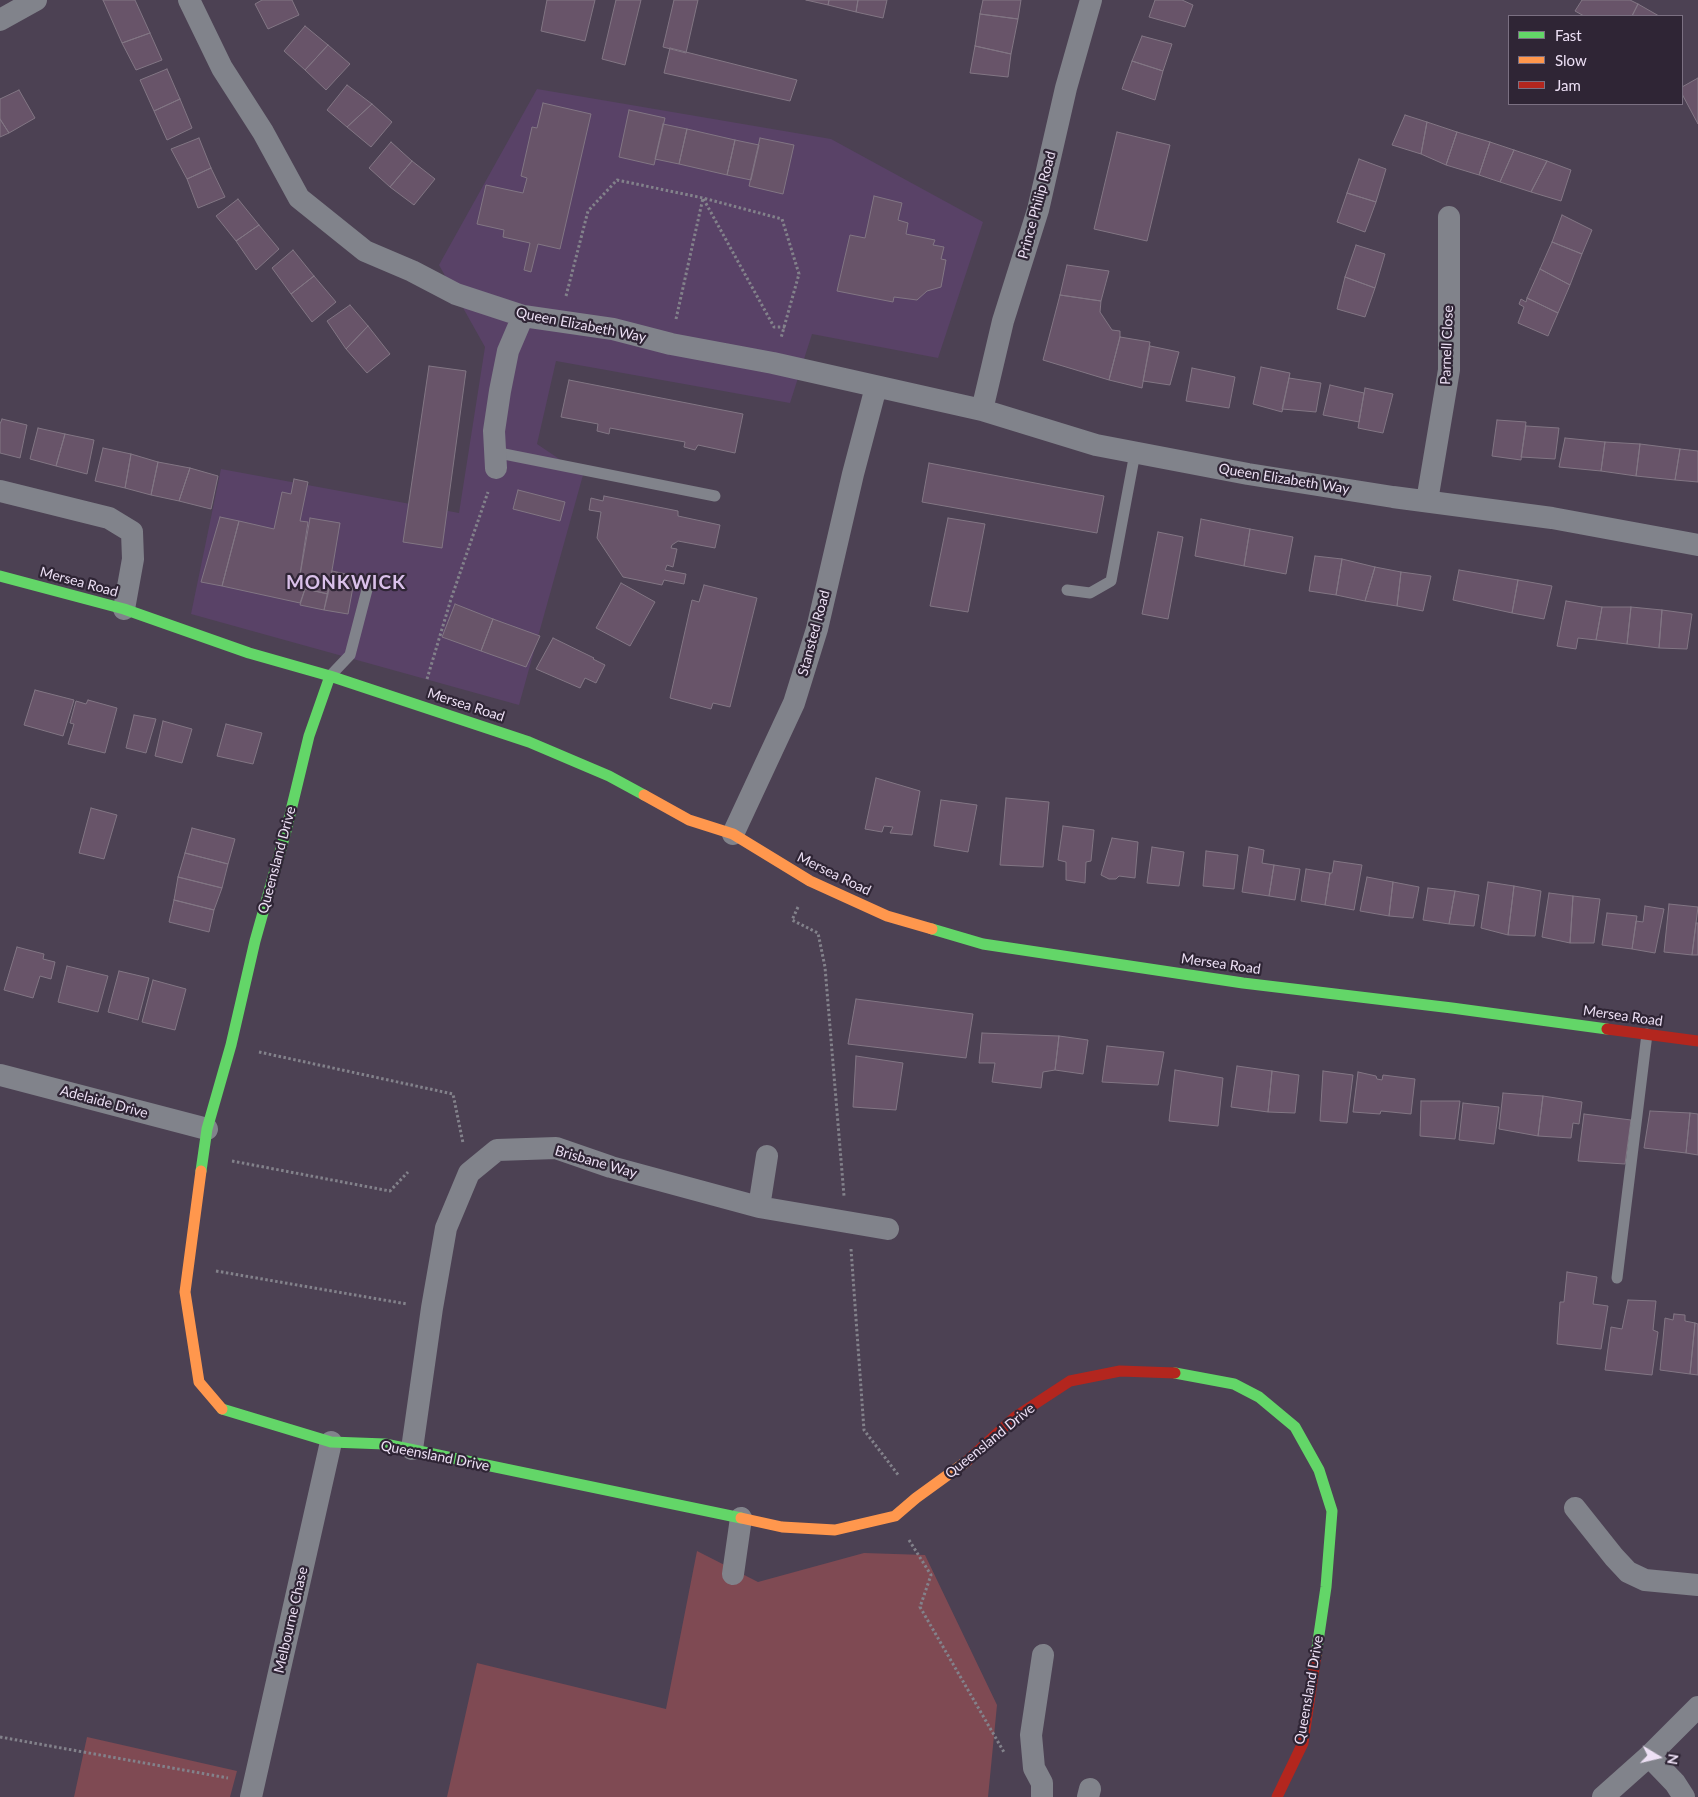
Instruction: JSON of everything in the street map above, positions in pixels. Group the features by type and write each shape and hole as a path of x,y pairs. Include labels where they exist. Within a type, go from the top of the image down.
{"street":[{"path":"0,20 36,0"},
{"name":"Queen Elizabeth Way","path":"189,0 222,68 263,132 299,198 365,251 412,271 456,294 524,316 613,329 671,344 773,364 982,410 1096,446 1248,474 1552,518 1698,545"},
{"name":"Prince Philip Road","path":"982,410 1003,321 1038,210 1066,88 1091,0"},
{"name":"Parnell Close","path":"1427,501 1449,370 1449,216"},
{"path":"495,460 494,431 508,351 524,316"},
{"name":"Stansted Road","path":"733,834 794,704 817,629 876,387"},
{"path":"0,492 109,518 132,532 133,559 124,610"},
{"name":"Mersea Road","path":"0,576 124,610 249,653 330,676 529,742 609,776 689,820 733,834 810,881 887,916 983,944 1243,983 1452,1008 1698,1041"},
{"name":"Queensland Drive","path":"330,676 309,736 286,831 255,941 231,1045 207,1129 185,1292 199,1382 223,1410 330,1442 385,1444 782,1527 835,1530 895,1516 968,1460 1015,1417 1070,1381 1120,1371 1181,1372 1234,1384 1259,1397 1295,1427 1319,1470 1332,1511 1326,1587 1303,1743 1282,1795"},
{"name":"Adelaide Drive","path":"0,1076 207,1129"},
{"name":"Brisbane Way","path":"412,1450 432,1308 446,1228 469,1173 497,1150 556,1148 611,1167 759,1207 888,1229"},
{"path":"759,1207 767,1156"},
{"name":"Melbourne Chase","path":"252,1790 330,1442"},
{"path":"1575,1508 1628,1572 1644,1580 1698,1585"},
{"path":"733,1574 741,1518"},
{"path":"1042,1797 1042,1783 1034,1768 1030,1735 1043,1655"},
{"path":"1603,1797 1649,1756 1698,1707"},
{"path":"1649,1756 1675,1783 1684,1797"}],"lane":[{"path":"1066,590 1090,593 1111,581 1135,453"},
{"path":"495,460 715,496"},
{"path":"330,676 350,655 369,582"},
{"path":"1617,1278 1647,1034"}],"path":[{"path":"561,321 567,289 588,211 617,180 703,198 782,219 799,274 773,364"},
{"path":"703,198 774,327 784,327"},
{"path":"671,344 703,198"},
{"path":"419,706 495,460"},
{"path":"810,881 792,920 818,933 825,967 843,1188 850,1222 864,1430 916,1498"},
{"path":"231,1045 453,1094 469,1173"},
{"path":"204,1155 390,1191 408,1172"},
{"path":"189,1266 432,1308"},
{"path":"895,1516 931,1575 920,1607 1010,1762"},
{"path":"0,1737 252,1790"}],"shaded area":[{"path":"537,89 831,139 983,222 938,358 812,334 790,403 556,361 537,444 583,475 519,705 191,614 221,469 459,513 485,347 439,265"},
{"path":"697,1551 758,1582 864,1553 925,1555 997,1705 988,1797 447,1797 477,1663 666,1709"},
{"path":"87,1737 237,1771 230,1797 74,1797"}],"building":[{"path":"103,0 135,0 150,33 122,43"},
{"path":"262,0 292,0 299,15 268,29 255,4"},
{"path":"547,0 595,0 585,41 541,31"},
{"path":"616,0 641,0 625,65 602,59"},
{"path":"674,0 698,0 686,53 663,47"},
{"path":"806,0 829,0 828,5"},
{"path":"829,0 858,0 856,12 828,5"},
{"path":"858,0 887,0 883,18 856,12"},
{"path":"983,0 1021,0 1018,19 980,14"},
{"path":"1155,0 1182,0 1193,5 1185,27 1149,17"},
{"path":"1582,0 1630,0 1638,4 1632,15 1582,15 1575,11"},
{"path":"1638,4 1657,15 1632,15"},
{"path":"980,14 1018,19 1011,54 975,46"},
{"path":"305,26 328,45 305,70 284,51"},
{"path":"150,33 162,60 136,70 122,43"},
{"path":"1142,36 1172,44 1163,71 1132,61"},
{"path":"328,45 350,64 326,90 305,70"},
{"path":"975,46 1011,54 1008,77 970,73"},
{"path":"670,48 797,80 790,101 664,73"},
{"path":"1132,61 1163,71 1155,100 1122,89"},
{"path":"167,69 180,99 154,111 140,80"},
{"path":"1698,78 1698,124 1683,96 1683,86"},
{"path":"347,85 372,104 347,127 327,110"},
{"path":"19,90 35,118 9,133 0,119 0,99"},
{"path":"180,99 192,128 167,140 154,111"},
{"path":"543,103 591,114 560,249 538,244 531,272 524,270 530,243 503,237 504,230 477,224 486,185 523,193 527,178 521,176 532,127 537,128"},
{"path":"372,104 392,122 371,147 347,127"},
{"path":"629,110 665,118 654,165 619,157"},
{"path":"1405,115 1427,122 1421,154 1392,145"},
{"path":"0,119 9,133 0,137"},
{"path":"1427,122 1457,132 1446,165 1421,154"},
{"path":"663,124 687,129 679,164 655,159"},
{"path":"687,129 735,140 727,175 679,164"},
{"path":"1117,132 1170,145 1147,241 1094,229"},
{"path":"1457,132 1490,142 1479,175 1446,165"},
{"path":"199,138 211,168 187,179 171,149"},
{"path":"760,138 794,145 783,194 749,186"},
{"path":"735,140 759,145 751,180 727,175"},
{"path":"391,142 412,161 390,187 369,168"},
{"path":"1490,142 1514,150 1500,182 1479,175"},
{"path":"1514,150 1547,161 1531,192 1500,182"},
{"path":"1359,159 1386,169 1376,202 1347,193"},
{"path":"412,161 435,179 414,205 390,187"},
{"path":"1547,161 1571,170 1561,201 1531,192"},
{"path":"211,168 225,197 198,208 187,179"},
{"path":"1347,193 1376,202 1365,232 1337,222"},
{"path":"874,196 902,203 898,220 908,223 906,234 935,240 933,245 944,247 941,259 946,260 941,287 927,291 917,300 894,297 893,302 837,291 850,235 865,238"},
{"path":"238,199 259,225 236,241 216,216"},
{"path":"1562,215 1592,230 1582,254 1552,242"},
{"path":"259,225 279,249 256,270 236,241"},
{"path":"1552,242 1582,254 1570,285 1540,269"},
{"path":"1356,245 1385,254 1375,288 1345,277"},
{"path":"293,250 314,276 291,294 272,268"},
{"path":"1067,265 1109,271 1101,301 1060,295"},
{"path":"1540,269 1570,285 1558,313 1527,298"},
{"path":"314,276 336,302 312,322 291,294"},
{"path":"1345,277 1375,288 1365,317 1337,309"},
{"path":"1060,295 1101,301 1100,312 1112,330 1120,331 1109,380 1043,360"},
{"path":"1527,298 1558,313 1548,336 1518,323 1524,307 1519,304 1521,299 1526,302"},
{"path":"350,305 368,326 346,349 327,321"},
{"path":"368,326 390,354 367,373 346,349"},
{"path":"1120,337 1150,342 1142,388 1109,380"},
{"path":"1150,346 1179,352 1170,385 1143,381"},
{"path":"429,366 466,371 442,548 403,542"},
{"path":"1261,367 1290,373 1282,412 1253,404"},
{"path":"1192,368 1235,377 1229,408 1186,401"},
{"path":"1289,378 1321,383 1316,412 1282,409"},
{"path":"569,380 743,414 735,453 698,445 695,450 684,447 685,442 610,428 609,434 597,431 598,424 561,417"},
{"path":"1330,385 1364,393 1359,422 1323,415"},
{"path":"1365,388 1393,394 1383,433 1358,428"},
{"path":"2,419 27,425 20,458 0,453 0,424"},
{"path":"1497,420 1526,422 1521,460 1492,456"},
{"path":"1526,426 1559,428 1555,459 1521,457"},
{"path":"38,428 65,434 56,466 30,459"},
{"path":"65,434 94,440 87,474 56,466"},
{"path":"1565,438 1605,442 1601,471 1559,467"},
{"path":"1605,442 1640,444 1636,476 1601,471"},
{"path":"1640,444 1680,449 1675,480 1636,476"},
{"path":"103,448 131,454 125,488 95,481"},
{"path":"1680,449 1698,451 1698,482 1675,480"},
{"path":"131,454 158,462 151,495 125,488"},
{"path":"158,462 190,468 179,501 151,495"},
{"path":"929,463 1104,496 1097,533 922,502"},
{"path":"190,468 218,476 211,509 179,501"},
{"path":"294,479 308,482 300,521 308,522 298,587 305,589 300,603 222,586 239,521 274,529 282,492 291,494"},
{"path":"518,490 565,502 560,521 513,509"},
{"path":"604,496 678,511 678,516 720,525 715,548 678,541 672,545 671,548 677,549 673,567 667,565 665,570 686,574 684,584 664,580 662,585 623,577 597,538 601,512 589,510 591,498 603,501"},
{"path":"220,517 239,521 222,586 201,582"},
{"path":"310,518 340,523 328,594 298,587"},
{"path":"948,518 985,524 968,612 930,606"},
{"path":"1201,519 1250,529 1244,566 1195,556"},
{"path":"1250,529 1293,537 1286,574 1244,566"},
{"path":"1158,532 1183,537 1168,619 1142,614"},
{"path":"1315,556 1342,559 1336,595 1309,591"},
{"path":"1342,559 1375,567 1365,601 1336,595"},
{"path":"1375,567 1401,572 1397,606 1365,601"},
{"path":"1459,570 1518,580 1512,613 1453,600"},
{"path":"332,571 355,576 348,614 324,610"},
{"path":"1401,572 1431,576 1423,611 1397,606"},
{"path":"1518,580 1552,586 1544,619 1512,613"},
{"path":"621,583 655,602 630,646 596,628"},
{"path":"704,585 757,598 730,707 713,703 711,709 670,698 692,600 699,602"},
{"path":"305,589 328,594 324,610 300,605"},
{"path":"1566,601 1602,607 1596,640 1578,638 1576,649 1557,646"},
{"path":"455,604 493,619 481,651 442,637"},
{"path":"1602,607 1631,607 1627,644 1596,640"},
{"path":"1631,607 1662,610 1659,648 1627,644"},
{"path":"1662,610 1692,614 1687,649 1659,648"},
{"path":"493,619 540,636 526,667 481,651"},
{"path":"553,638 605,665 596,683 585,678 580,688 536,669"},
{"path":"35,690 74,700 63,736 24,725"},
{"path":"88,700 117,708 105,753 68,744 74,724 70,723 76,701 86,704"},
{"path":"134,715 156,719 146,753 126,748"},
{"path":"163,721 192,729 182,763 155,756"},
{"path":"226,724 262,733 253,764 217,756"},
{"path":"876,778 920,791 912,835 890,833 893,827 884,826 882,832 865,829"},
{"path":"1006,798 1049,802 1043,867 1000,865"},
{"path":"941,800 977,805 968,852 934,846"},
{"path":"91,808 117,815 104,859 79,853"},
{"path":"1063,826 1094,830 1091,861 1086,862 1085,883 1066,880 1066,862 1058,860"},
{"path":"192,828 235,839 228,864 185,853"},
{"path":"1112,838 1138,842 1135,878 1119,876 1116,879 1109,879 1101,875"},
{"path":"1152,847 1184,852 1179,886 1147,883"},
{"path":"1249,847 1264,850 1262,863 1274,865 1269,896 1242,892"},
{"path":"1206,851 1238,855 1234,889 1203,886"},
{"path":"185,853 228,864 222,888 178,877"},
{"path":"1334,861 1362,865 1354,910 1325,905 1330,873 1332,873"},
{"path":"1274,865 1300,869 1295,900 1269,896"},
{"path":"1306,869 1330,873 1325,905 1301,901"},
{"path":"178,877 222,888 214,910 174,900"},
{"path":"1367,877 1393,882 1389,916 1360,911"},
{"path":"1393,882 1419,887 1413,918 1389,916"},
{"path":"1488,882 1514,886 1508,935 1481,928"},
{"path":"1514,886 1541,891 1535,936 1508,935"},
{"path":"1428,888 1455,891 1449,924 1423,920"},
{"path":"1455,891 1479,895 1474,926 1449,924"},
{"path":"1549,893 1573,896 1570,943 1542,937"},
{"path":"1573,896 1600,899 1594,943 1570,943"},
{"path":"174,900 214,910 209,932 169,922"},
{"path":"1669,904 1698,907 1692,955 1664,952"},
{"path":"1645,906 1664,909 1655,953 1632,949 1636,921 1643,922"},
{"path":"1607,913 1637,916 1632,949 1602,945"},
{"path":"1696,923 1698,923 1698,955 1692,955"},
{"path":"17,947 44,954 43,959 55,962 51,979 40,976 33,998 4,990"},
{"path":"67,966 108,976 98,1012 58,1002"},
{"path":"119,971 149,978 138,1020 108,1012"},
{"path":"153,980 186,989 175,1030 142,1022"},
{"path":"856,999 973,1014 966,1058 848,1044"},
{"path":"982,1033 1059,1036 1055,1070 1043,1072 1041,1088 992,1082 995,1063 979,1063"},
{"path":"1059,1036 1088,1040 1083,1074 1055,1070"},
{"path":"1107,1046 1164,1052 1158,1085 1102,1082"},
{"path":"856,1056 903,1063 896,1110 853,1107"},
{"path":"1237,1066 1272,1071 1268,1112 1231,1107"},
{"path":"1175,1070 1223,1078 1218,1126 1169,1121"},
{"path":"1272,1071 1299,1075 1295,1113 1268,1112"},
{"path":"1323,1071 1353,1075 1347,1123 1320,1121"},
{"path":"1358,1072 1376,1076 1377,1079 1382,1080 1383,1075 1415,1079 1411,1114 1381,1111 1380,1114 1353,1112"},
{"path":"1503,1093 1543,1096 1538,1136 1499,1129"},
{"path":"1543,1096 1582,1102 1579,1124 1573,1123 1571,1138 1538,1136"},
{"path":"1421,1101 1460,1101 1455,1139 1420,1136"},
{"path":"1463,1103 1499,1107 1494,1144 1459,1140"},
{"path":"1650,1111 1690,1113 1686,1153 1644,1148"},
{"path":"1690,1113 1698,1114 1698,1155 1686,1153"},
{"path":"1584,1114 1631,1120 1625,1164 1578,1161"},
{"path":"1567,1272 1597,1277 1593,1304 1608,1306 1601,1349 1557,1344 1560,1302 1564,1302"},
{"path":"1628,1300 1656,1301 1653,1330 1658,1332 1652,1375 1605,1370 1611,1327 1622,1329"},
{"path":"1674,1314 1685,1315 1685,1321 1695,1323 1690,1374 1660,1370 1665,1318 1673,1320"},
{"path":"1695,1323 1698,1324 1698,1375 1690,1374"}],"traffic: fast":[{"path":"0,576 124,609 249,653 330,676 529,742 609,776 644,795"},
{"path":"201,1171 207,1129 231,1045 255,941 286,831 309,736 330,676"},
{"path":"932,929 983,944 1243,983 1607,1029"},
{"path":"1175,1373 1234,1384 1259,1397 1295,1427 1319,1470 1332,1511 1326,1587 1316,1655"},
{"path":"222,1409 331,1442 385,1444 741,1518"}],"traffic: slow":[{"path":"644,795 689,820 733,834 810,881 887,916 932,929"},
{"path":"201,1171 185,1292 199,1382 222,1409"},
{"path":"741,1518 782,1527 835,1530 895,1516 916,1498 967,1461"}],"traffic: jam":[{"path":"1607,1029 1698,1041"},
{"path":"967,1461 1015,1417 1070,1381 1120,1371 1175,1373"},
{"path":"1277,1797 1303,1743 1316,1655"}],"district":[{"name":"MONKWICK","path":"346,583"}]}
